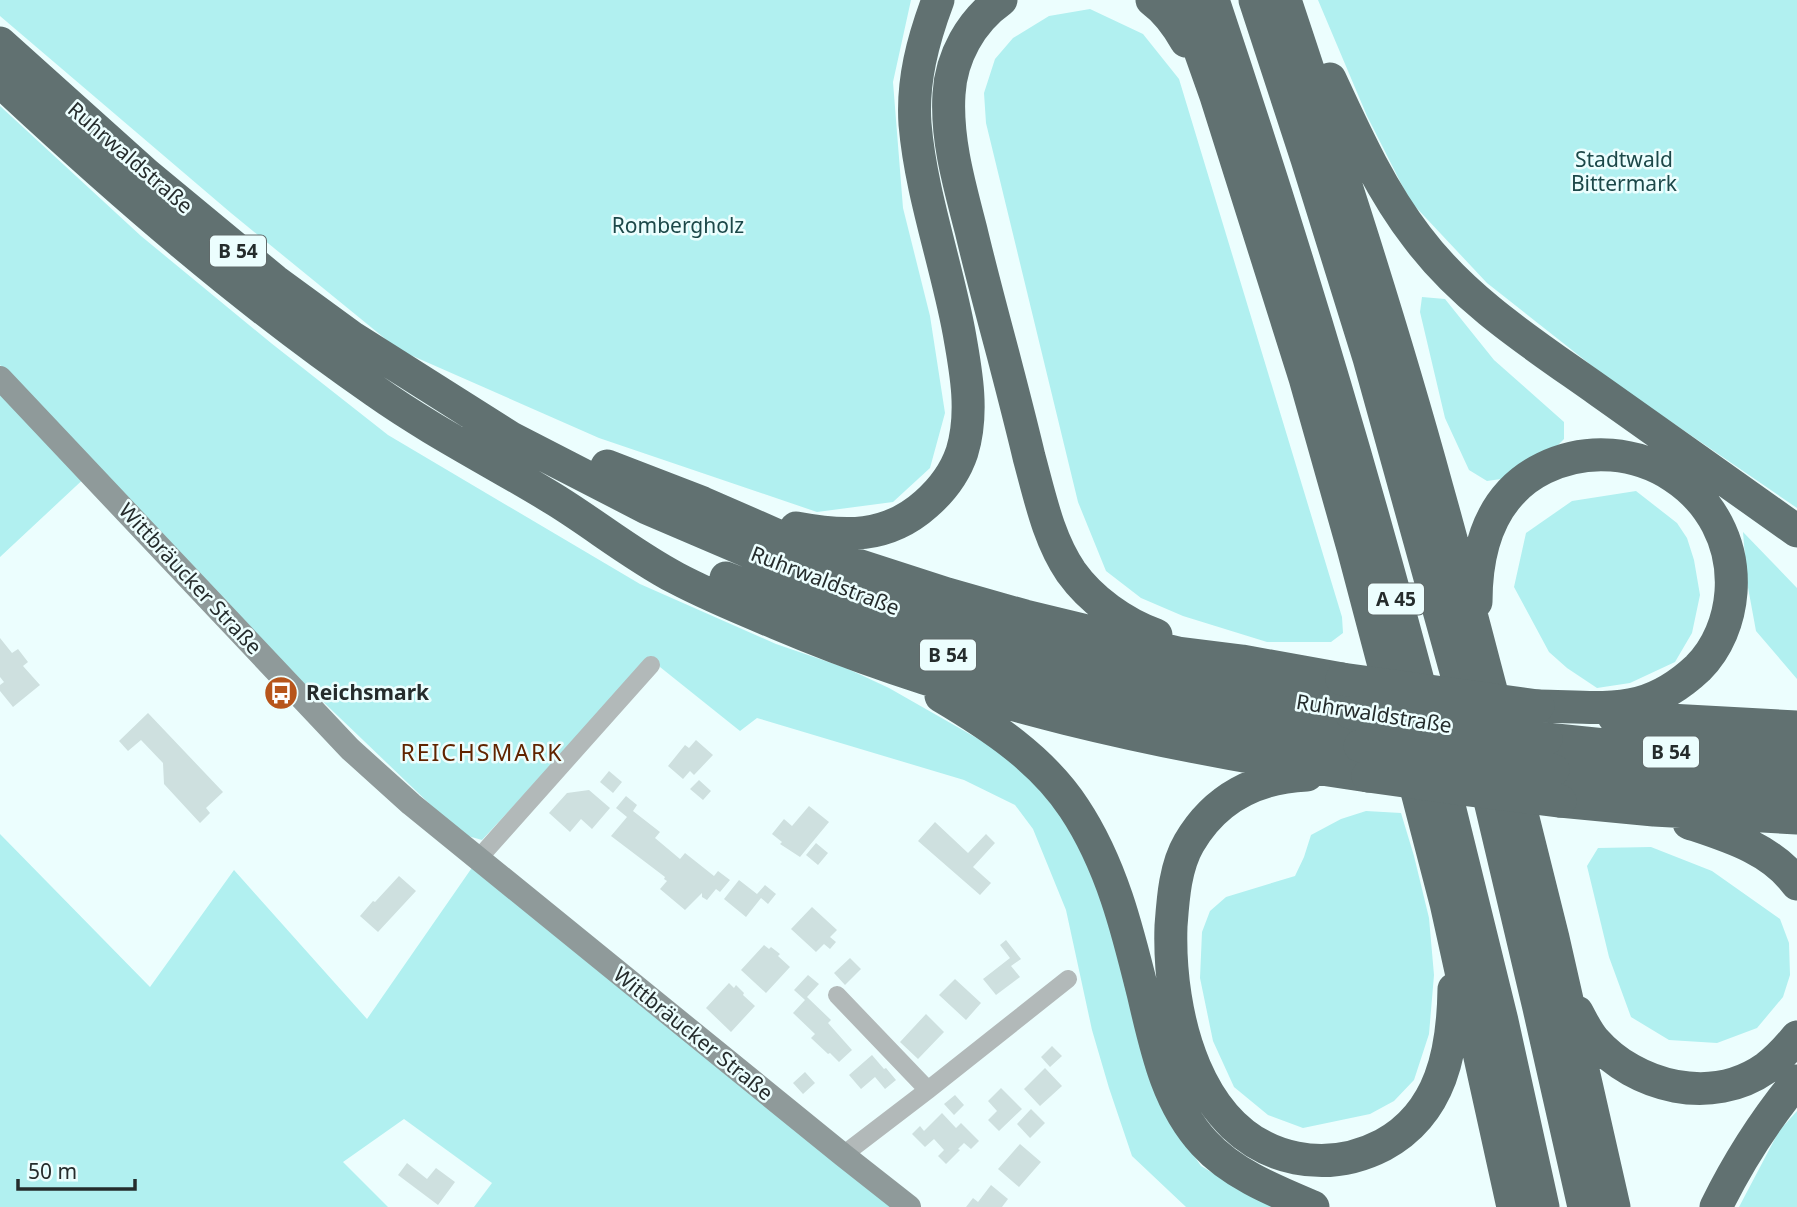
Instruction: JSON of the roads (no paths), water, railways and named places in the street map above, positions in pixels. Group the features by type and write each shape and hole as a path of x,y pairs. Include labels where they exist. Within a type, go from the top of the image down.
{"highway":[{"path":"703,503 794,528 854,535 898,523 919,510 937,494 951,476 961,453 966,431 967,388 950,288 921,168 915,121 921,53 938,0"},
{"path":"1002,0 988,9 967,35 955,62 949,92 949,122 954,159 968,219 1035,480 1056,546 1072,573 1093,597 1117,615 1146,631 1241,661"},
{"path":"1152,0 1175,23 1216,96"},
{"path":"1182,0 1216,96 1305,378 1353,548 1446,903 1513,1207"},
{"name":"A 45","path":"1213,0 1270,172 1399,610 1466,866 1543,1207"},
{"name":"A 45","path":"1255,0 1369,358 1462,688 1504,856 1584,1207"},
{"path":"1285,0 1398,350 1437,488 1532,849 1614,1207"},
{"path":"1294,0 1378,176 1395,206 1445,270 1475,299 1508,325 1797,531"},
{"name":"Ruhrwaldstraße","path":"0,43 147,176 275,281 353,338 511,438 647,508 836,589 942,623 1058,654 1351,713 1546,739 1797,759"},
{"name":"Ruhrwaldstraße","path":"0,81 134,203 318,351 414,416 555,500"},
{"path":"456,401 612,468 845,561 947,594 1110,638 1178,653 1342,679 1616,718 1797,727"},
{"path":"1481,654 1476,603 1479,559 1485,535 1496,512 1520,484 1536,472 1556,463 1599,454 1638,459 1672,474 1689,487 1715,520 1730,562 1730,606 1716,644 1704,662 1675,686 1639,703 1615,707 1538,706"},
{"path":"555,500 676,578 815,639 887,667 983,696 1136,734 1270,761 1364,761 1469,790 1557,786 1654,810 1722,835 1752,848 1781,866 1797,884"},
{"name":"B 54","path":"555,500 627,536 829,618 941,653 1111,697 1229,722 1364,761"},
{"path":"887,667 970,713 1028,757 1052,780 1091,835 1105,866 1130,941 1156,1050 1168,1085 1185,1119 1204,1144 1225,1162 1253,1180 1313,1207"},
{"path":"1364,761 1326,774 1296,775 1246,789 1221,804 1201,825 1188,845 1180,866 1172,901 1171,945 1174,991 1184,1035 1199,1077 1218,1110 1248,1139 1278,1154 1309,1161 1341,1160 1368,1152 1411,1125 1427,1105 1441,1078 1450,1049 1454,986 1446,903"},
{"name":"B 54","path":"1557,786 1684,782 1797,788"},
{"path":"1654,810 1797,818"},
{"path":"1559,963 1575,1008 1593,1039 1625,1066 1662,1084 1704,1089 1746,1079 1765,1069 1797,1037"},
{"path":"1716,1207 1756,1134 1797,1081"}],"main road":[{"name":"Wittbräucker Straße","path":"0,378 350,749 478,859 909,1207"}],"street":[{"path":"478,859 651,665"},
{"path":"843,1155 1068,979"},
{"path":"837,995 928,1090"}],"place":[{"name":"Reichsmark","path":"281,693"}],"district":[{"name":"REICHSMARK","path":"482,753"}],"park label":[{"name":"Stadtwald Bittermark","path":"1624,172"},
{"name":"Rombergholz","path":"678,226"}]}
